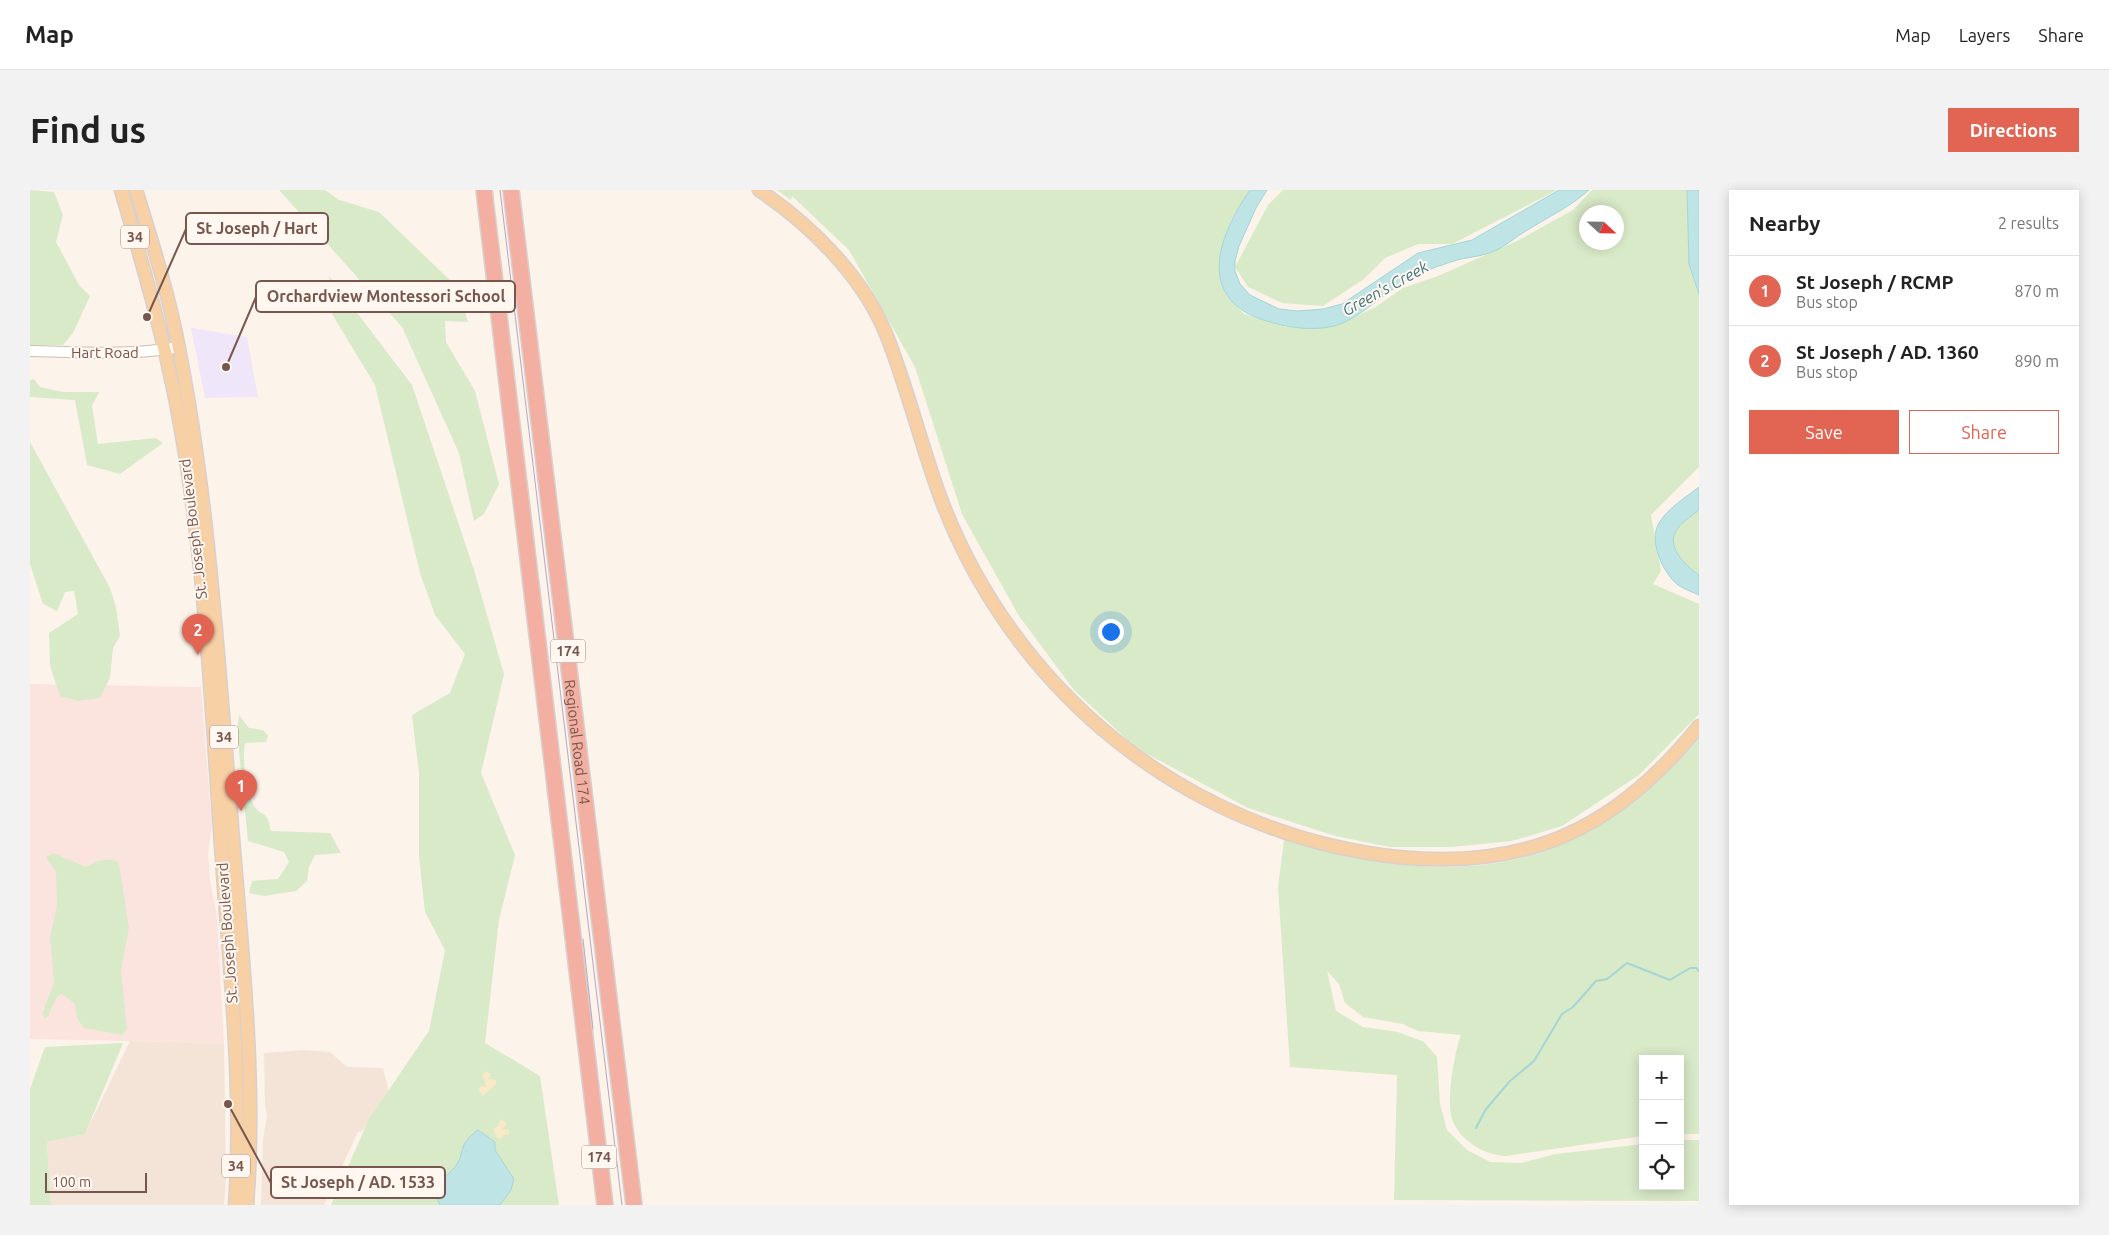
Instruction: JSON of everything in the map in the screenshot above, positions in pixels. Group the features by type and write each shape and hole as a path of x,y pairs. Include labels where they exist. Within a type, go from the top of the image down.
{"highway":[{"name":"Regional Road 174","path":"484,190 605,1205"},
{"name":"Regional Road 174","path":"511,190 634,1205"}],"main road":[{"name":"St. Joseph Boulevard","path":"121,190 156,311 199,515"},
{"name":"St. Joseph Boulevard","path":"136,190 179,347 199,515 211,631 235,953 247,1205"},
{"path":"759,190 786,210 823,242 845,268 873,308 888,336 945,508 988,593 1018,642 1080,710 1139,760 1211,802 1282,832 1371,854 1447,861 1502,855 1559,839 1603,817 1644,786 1699,726"},
{"name":"St. Joseph Boulevard","path":"235,1205 243,1127"}],"street":[{"name":"Hart Road","path":"30,352 114,354 179,347"}],"shaded area":[{"path":"191,328 247,337 258,397 205,398"},
{"path":"30,684 201,687 212,826 208,853 210,880 217,916 224,1043 30,1039"},
{"path":"130,1041 224,1043 226,1179 224,1205 51,1205 47,1142 85,1134"},
{"path":"305,1050 330,1052 347,1067 383,1068 396,1120 358,1132 324,1205 261,1205 263,1139 267,1116 264,1053"}],"green space":[{"path":"30,190 54,192 63,215 56,242 79,285 90,296 73,333 63,345 30,345"},
{"path":"279,190 325,190 339,200 379,212 458,288 468,322 445,321 446,342 475,391 499,484 484,514 474,521 459,453 402,327"},
{"path":"777,190 1250,190 1231,221 1219,272 1221,284 1227,297 1244,314 1286,327 1305,328 1334,326 1374,308 1403,288 1438,276 1517,241 1573,210 1592,190 1687,190 1689,264 1699,294 1699,467 1651,515 1661,571 1653,584 1699,604 1699,714 1639,775 1562,826 1512,841 1451,847 1390,847 1335,836 1248,808 1136,748 1074,690 1019,616 962,514 915,367 849,250 792,196 791,200"},
{"path":"1283,190 1557,190 1452,244 1418,244 1385,258 1364,279 1323,306 1282,303 1248,287 1235,267 1268,205"},
{"path":"329,276 412,385 474,570 504,674 481,773 515,855 499,920 485,1043 540,1076 559,1205 331,1205 369,1119 429,1031 445,950 425,912 419,856 419,773 412,715 450,693 465,654 435,615 420,573 375,385 332,314"},
{"path":"34,379 40,387 62,392 99,392 92,406 98,444 156,438 163,443 120,474 87,465 75,400 30,397 30,380"},
{"path":"30,442 110,588 116,607 120,636 113,648 110,678 100,698 78,701 60,696 50,666 49,633 78,614 74,591 65,592 57,611 43,604 30,564"},
{"path":"1699,510 1699,575 1678,554 1673,542 1674,535 1680,525"},
{"path":"239,715 249,728 263,730 268,736 266,742 245,743 244,757 245,775 251,800 257,810 268,819 271,831 330,833 341,853 315,855 309,867 307,881 296,891 264,896 249,893 252,881 278,879 289,862 284,852 248,841 237,730"},
{"path":"1699,734 1699,1134 1684,1134 1684,1055 1639,1055 1639,1137 1506,1156 1481,1150 1461,1134 1452,1119 1450,1111 1452,1077 1461,1035 1418,1031 1403,1024 1363,1017 1345,1003 1339,984 1327,971 1336,1011 1363,1027 1398,1032 1424,1042 1437,1057 1440,1104 1447,1130 1467,1150 1490,1162 1521,1163 1556,1154 1639,1144 1639,1190 1684,1190 1684,1140 1699,1140 1699,1201 1394,1200 1397,1075 1290,1067 1278,887 1284,840 1346,856 1405,865 1460,866 1512,860 1561,845 1609,819 1655,782"},
{"path":"54,853 86,867 106,860 119,863 129,928 121,971 127,1029 122,1035 84,1028 77,1018 75,1004 62,994 56,998 48,1016 45,1018 42,1014 54,983 50,937 57,905 56,872 46,857"},
{"path":"123,1043 85,1134 47,1142 51,1205 30,1205 30,1089 45,1047"}],"sand":[{"path":"485,1071 491,1074 488,1079 496,1080 496,1084 483,1096 479,1091 480,1086 486,1087 483,1076"},
{"path":"501,1119 507,1124 502,1129 509,1130 509,1134 504,1135 501,1139 497,1138 493,1129 498,1126"}],"water":[{"name":"Green's Creek","path":"1250,190 1267,190 1256,208 1239,246 1235,261 1235,271 1240,284 1250,295 1279,309 1298,311 1323,309 1342,304 1418,253 1472,240 1559,190 1589,190 1567,207 1498,249 1486,254 1449,262 1414,276 1344,323 1326,328 1310,329 1270,322 1246,313 1230,300 1222,284 1219,267 1222,248 1228,228"},
{"path":"1687,190 1699,190 1699,294 1689,264"},
{"path":"1699,487 1699,510 1680,525 1674,535 1673,542 1678,554 1699,575 1699,595 1672,580 1662,565 1655,539 1656,530 1662,518"},
{"path":"478,1130 495,1142 495,1150 514,1179 511,1190 500,1205 440,1205 435,1192 437,1188 441,1181 455,1167 464,1145"}],"waterway":[{"path":"1476,1128 1486,1109 1510,1081 1534,1061 1562,1014 1573,1007 1596,981 1607,979 1627,963 1670,980 1690,968 1696,968 1699,971"}],"tram line":[{"path":"500,190 622,1205"},
{"path":"583,939 593,1029"}],"place":[{"name":"St Joseph / Hart","path":"147,317"},
{"name":"Orchardview Montessori School","path":"226,367"},
{"name":"St Joseph / AD. 1360","path":"198,655"},
{"name":"St Joseph / RCMP","path":"241,811"},
{"name":"St Joseph / AD. 1533","path":"228,1104"}]}
